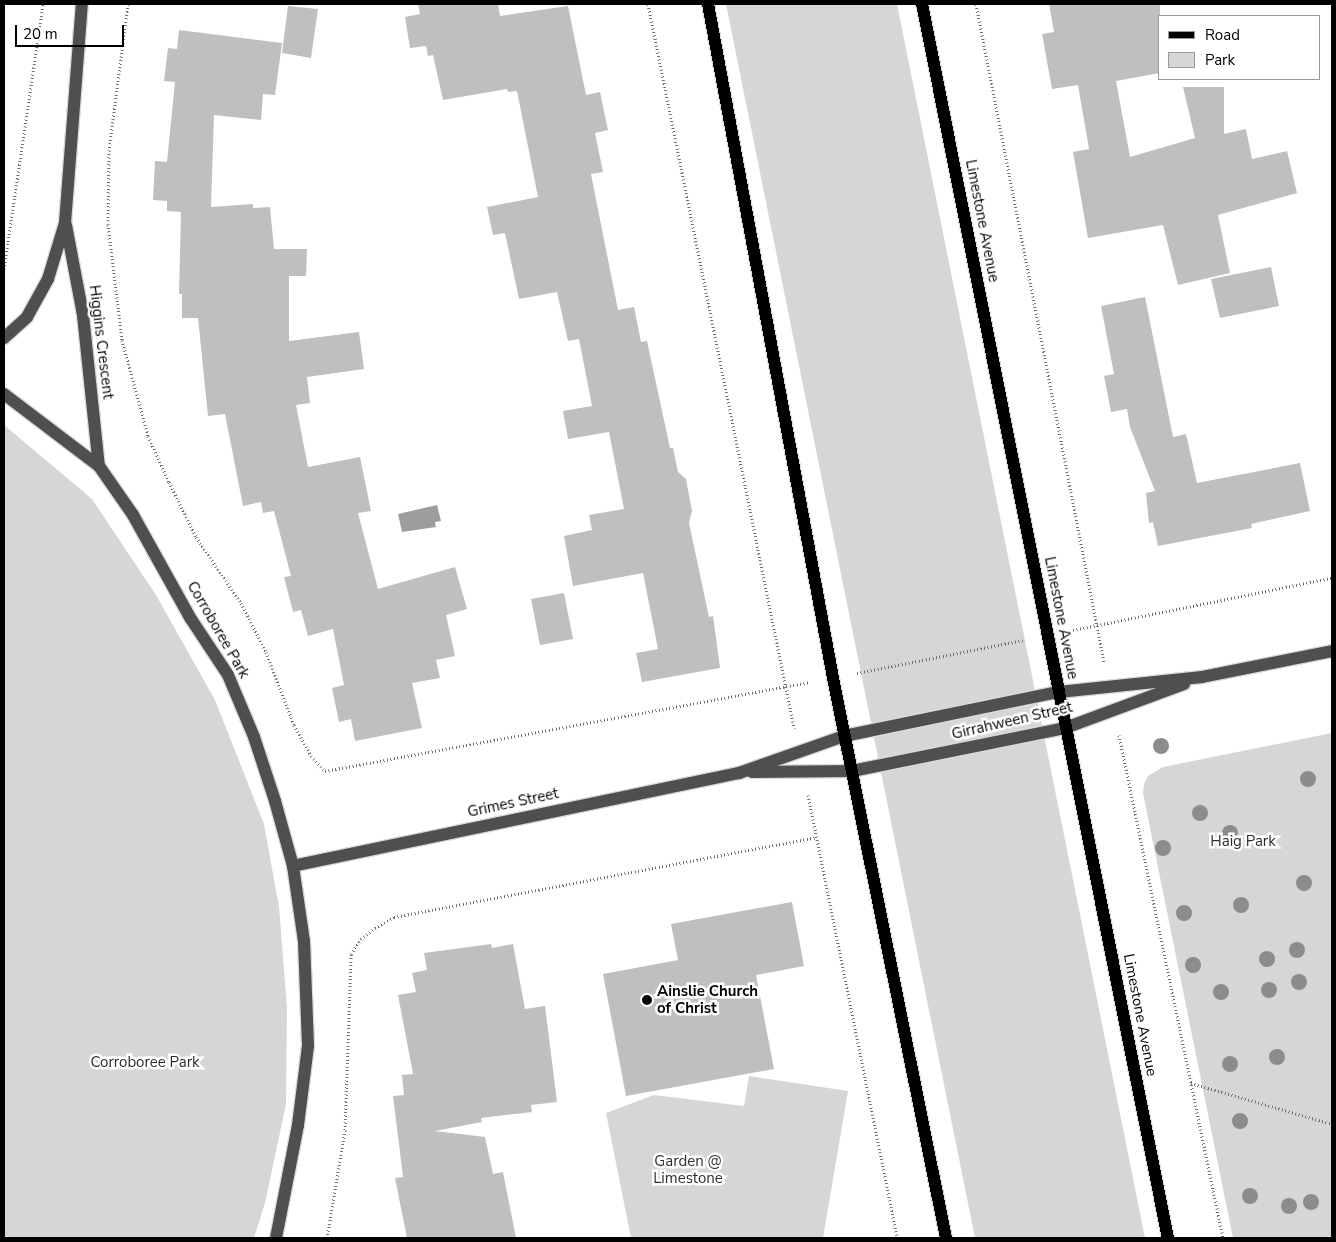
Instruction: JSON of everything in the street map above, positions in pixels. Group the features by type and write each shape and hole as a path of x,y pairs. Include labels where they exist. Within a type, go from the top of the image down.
{"main road":[{"path":"708,4 844,736 946,1238"},
{"name":"Limestone Avenue","path":"922,4 1168,1238"}],"street":[{"name":"Higgins Crescent","path":"4,338 27,317 48,279 65,223 82,4"},
{"name":"Higgins Crescent","path":"65,223 83,315 99,466"},
{"name":"Corroboree Park","path":"4,394 99,466 133,515 191,619 228,675 257,746 293,866 304,941 308,1046 298,1125 276,1238"},
{"name":"Girrahween Street","path":"844,736 1059,692 1202,677 1332,651"},
{"name":"Girrahween Street","path":"852,771 1065,728 1202,677"},
{"name":"Grimes Street","path":"293,866 739,773 844,736"},
{"name":"Grimes Street","path":"739,773 852,771"}],"path":[{"path":"4,269 42,4"},
{"path":"128,4 109,150 108,214 122,340 148,436 169,482 196,537 241,603 266,652 294,726 311,756 325,771 833,678 1332,578"},
{"path":"648,4 785,686"},
{"path":"976,4 1109,687"},
{"path":"1114,710 1223,1238"},
{"path":"328,1238 345,1130 351,954 361,940 375,928 394,917 816,837 897,1238"},
{"path":"1191,1083 1332,1124"}],"green space":[{"path":"726,4 897,4 1145,1238 975,1238"},
{"name":"Corroboree Park","path":"4,425 92,499 156,595 215,700 264,824 279,907 287,1008 286,1104 265,1203 254,1238 4,1238"},
{"name":"Haig Park","path":"1332,733 1332,1238 1233,1238 1143,793 1144,784 1148,776 1163,767"},
{"name":"Garden @ Limestone","path":"749,1076 848,1091 823,1238 631,1238 606,1113 654,1095 744,1106"}],"shaded area":[{"path":"437,505 441,521 435,522 436,527 402,532 398,514"}],"building":[{"path":"418,4 498,4 500,16 568,6 586,95 600,92 608,130 595,133 603,172 591,174 618,310 634,307 641,342 647,341 670,448 673,448 678,472 686,479 692,511 689,523 709,617 713,616 720,668 642,682 636,653 658,649 643,573 573,586 564,536 592,530 589,515 624,509 609,432 568,439 563,411 592,406 579,339 568,341 557,292 519,299 505,233 493,235 487,207 538,197 517,91 508,92 507,89 443,100 433,55 428,56 426,46 410,48 405,17 420,14"},
{"path":"1049,4 1160,4 1160,15 1158,15 1158,73 1116,81 1130,157 1195,138 1183,87 1224,87 1224,134 1246,129 1252,159 1287,151 1297,193 1218,215 1230,273 1178,285 1163,225 1088,238 1073,152 1089,149 1078,85 1052,89 1042,34 1054,32"},
{"path":"288,6 318,9 311,58 282,53"},
{"path":"179,30 282,43 275,95 263,94 261,120 214,115 211,207 253,204 253,208 270,207 274,249 307,249 306,276 289,276 289,341 359,332 364,369 307,377 310,403 296,405 308,467 360,457 371,511 358,513 378,589 455,567 467,609 446,615 455,656 436,660 440,678 412,683 422,728 355,741 351,719 339,722 332,688 344,685 333,629 308,636 301,610 293,612 284,577 291,576 274,511 263,513 261,502 243,506 225,414 208,416 198,318 182,318 182,294 179,294 181,212 167,211 167,201 153,200 155,161 167,162 175,82 164,81 168,48 177,49"},
{"path":"1271,267 1279,306 1220,318 1211,279"},
{"path":"1145,297 1173,437 1186,434 1197,483 1300,463 1310,511 1251,524 1252,528 1158,546 1153,522 1149,523 1146,493 1155,491 1130,427 1127,409 1111,412 1104,376 1114,374 1101,306"},
{"path":"564,593 573,639 540,645 531,599"},
{"name":"Ainslie Church of Christ","path":"792,902 804,966 756,975 774,1069 626,1096 603,974 678,960 671,924"},
{"path":"491,944 492,948 513,944 525,1009 545,1006 557,1102 531,1105 532,1112 481,1118 482,1122 435,1131 485,1137 493,1174 503,1172 516,1238 407,1238 395,1178 403,1177 393,1096 404,1095 402,1075 413,1074 398,995 416,992 412,973 427,970 424,953"}],"place":[{"name":"Ainslie Church of Christ","path":"647,1000"}]}
